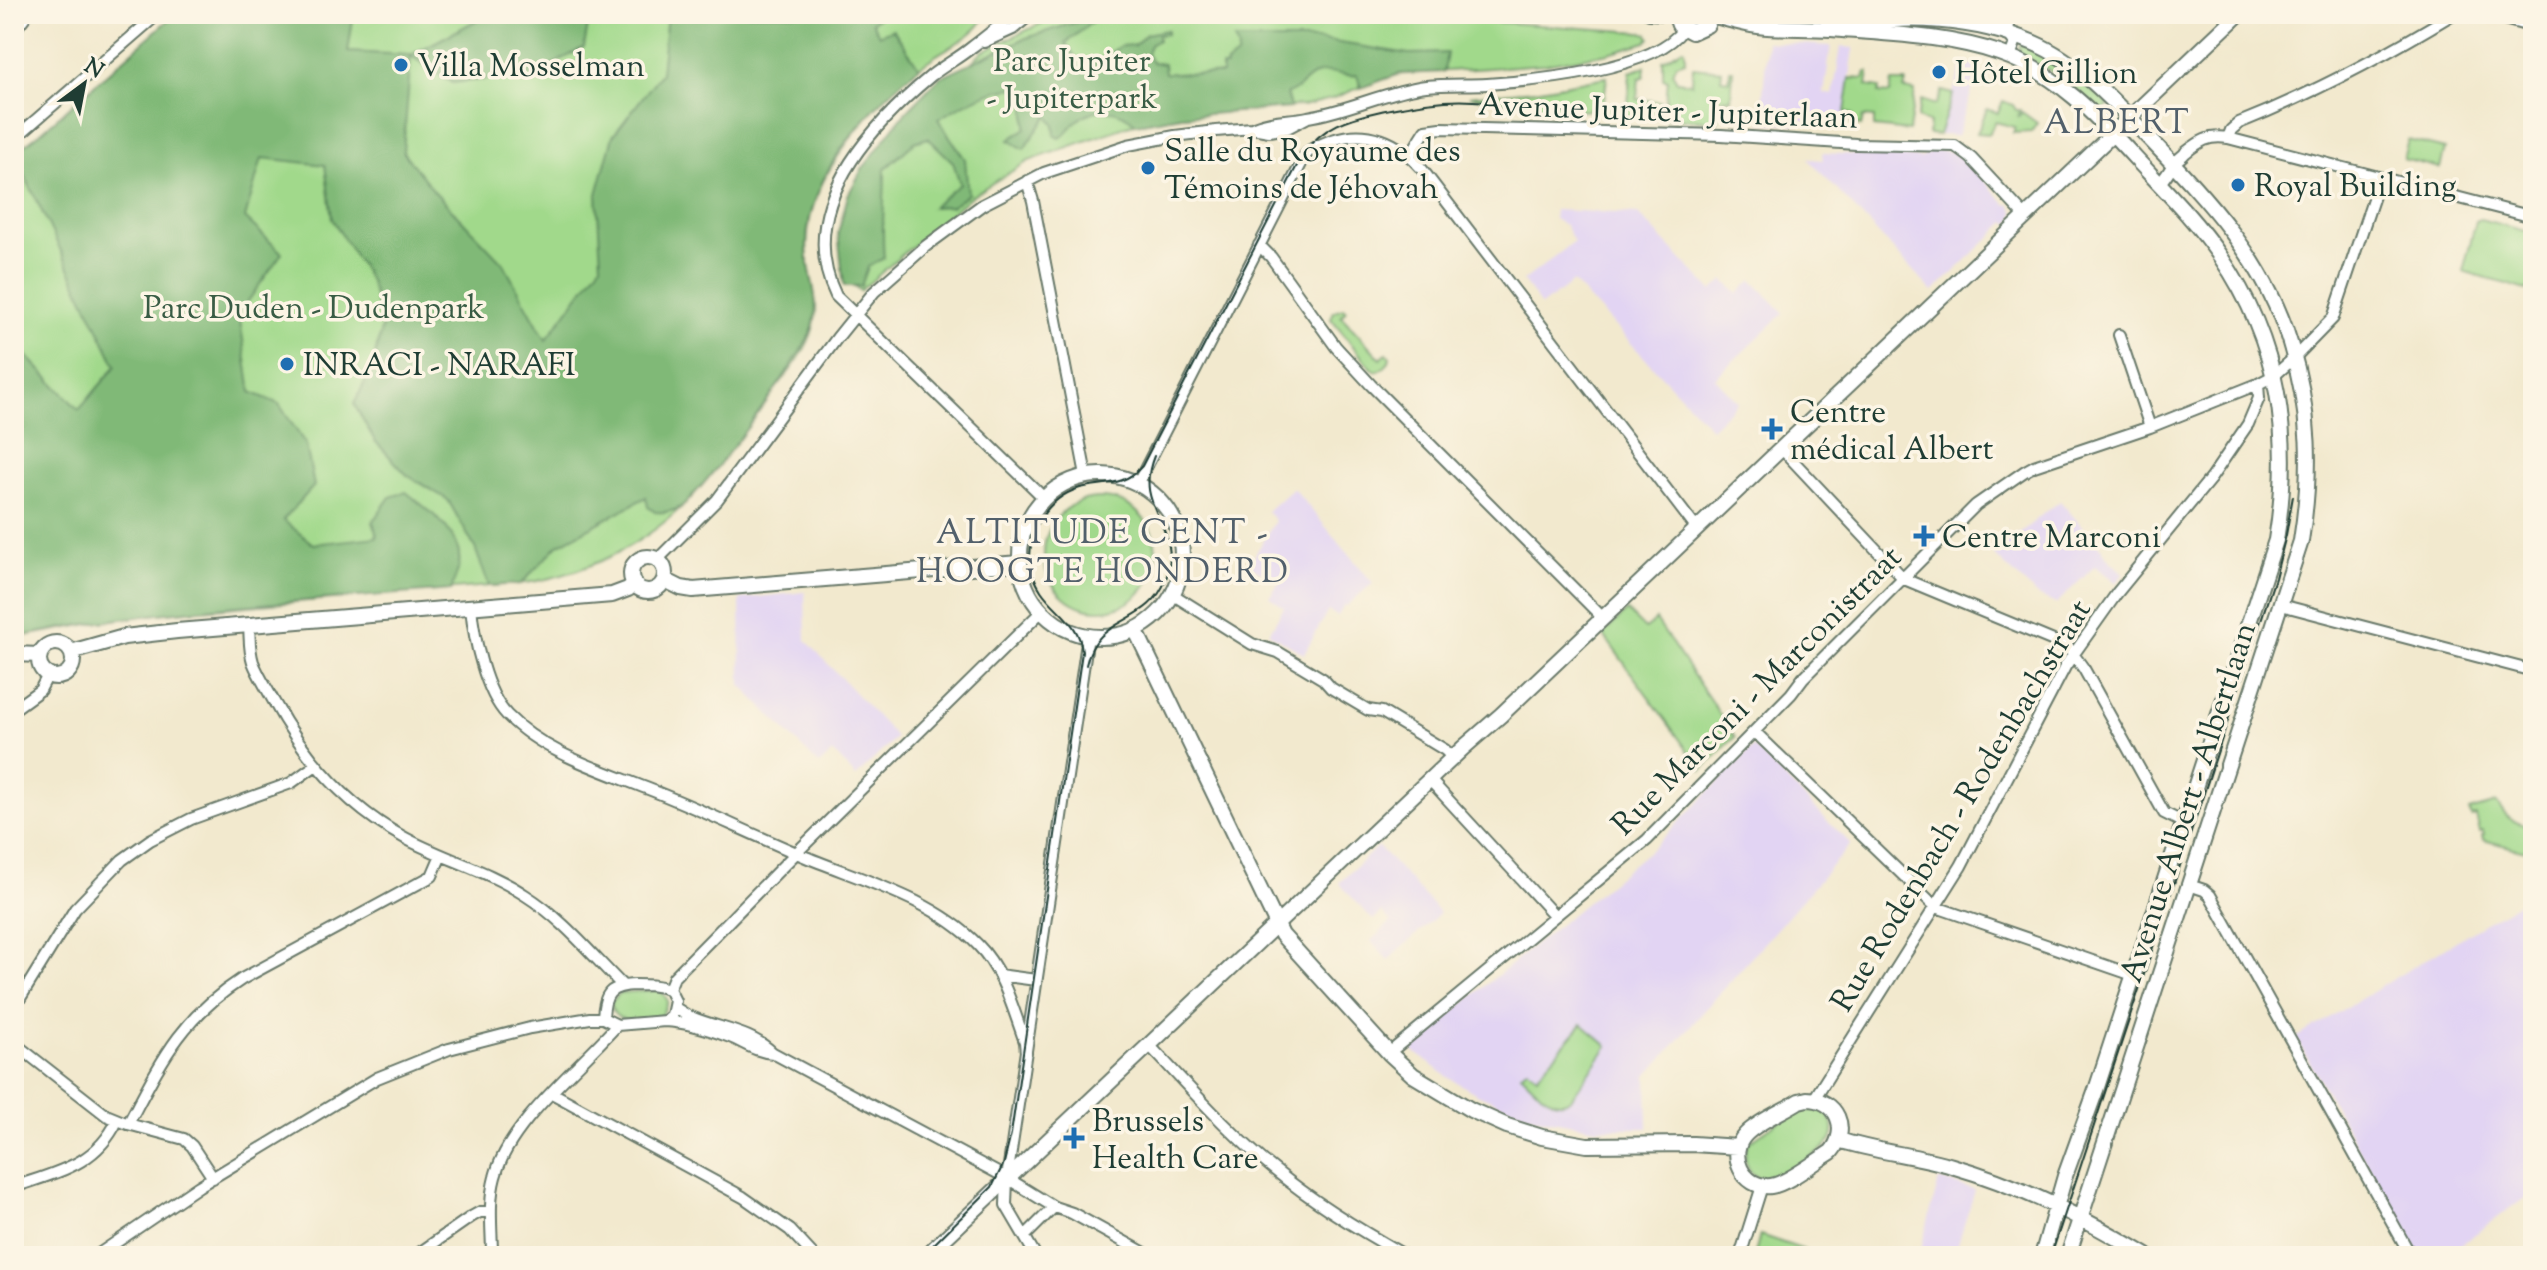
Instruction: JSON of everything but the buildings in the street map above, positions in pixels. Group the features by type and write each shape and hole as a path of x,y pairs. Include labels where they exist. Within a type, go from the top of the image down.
{"main road":[{"path":"1675,14 1676,21 1683,29 1692,32 1703,29 1711,14 1758,26 1831,29"},
{"path":"926,1256 2239,14"},
{"name":"Avenue Albert - Albertlaan","path":"1831,29 1896,20 1969,25 2008,34 2040,46 2081,72 2130,118 2211,205 2258,269 2276,304 2294,358 2305,409 2310,471 2301,541 2068,1256"},
{"name":"Avenue Albert - Albertlaan","path":"1831,29 1954,41 2006,56 2058,84 2113,134 2201,230 2239,285 2259,328 2275,375 2284,468 2276,540 2042,1256"},
{"path":"1086,475 1122,477 1138,483 1165,506 1179,531 1182,554 1172,594 1158,613 1135,629 1106,637 1066,630 1042,611 1025,585 1019,563 1024,528 1043,497 1061,485 1086,475"},
{"path":"642,557 658,559 664,566 665,580 658,589 648,591 634,584 631,576 636,562 642,557"},
{"path":"665,580 693,590 1019,563"},
{"path":"71,652 124,637 612,595 634,584"},
{"path":"1135,629 1282,935 1389,1053 1413,1075 1448,1098 1507,1126 1542,1137 1587,1145 1693,1144 1738,1147"},
{"path":"54,643 67,647 71,652 73,661 66,674 57,677 41,669 43,649 54,643"},
{"path":"14,654 40,655"},
{"path":"1814,1099 1826,1103 1837,1114 1841,1127 1839,1140 1831,1152 1769,1186 1749,1180 1741,1170 1737,1156 1738,1147 1746,1134 1799,1101 1814,1099"},
{"path":"1839,1140 1951,1166 2013,1186 2081,1218 2147,1256"}],"street":[{"path":"14,31 27,14"},
{"path":"14,139 158,14"},
{"path":"1016,14 935,73 888,115 849,166 831,198 824,228 824,260 836,296 1043,497"},
{"path":"971,48 1013,29 1031,14"},
{"path":"1649,14 1675,14"},
{"path":"2006,56 2015,43 2008,34 2010,14"},
{"path":"2228,138 2239,123 2331,83 2390,53 2453,14"},
{"path":"2486,14 2533,27"},
{"path":"658,559 717,500 855,314 889,278 982,205 1027,181 1128,145 1308,117 1426,86 1490,84 1600,69 1650,55 1678,36 1683,29"},
{"name":"Avenue Jupiter - Jupiterlaan","path":"1410,155 1426,130 1441,128 1706,134 1856,144 1955,146 1971,158 2025,216"},
{"path":"1138,483 1309,150 1351,135 1370,136 1389,142 1410,155 1696,528"},
{"path":"2159,184 2172,171 2173,163 2202,140 2213,136 2533,217"},
{"path":"2275,375 2333,318 2380,178"},
{"path":"1027,181 1086,475"},
{"path":"1259,245 1336,347 1371,385 1602,617"},
{"path":"2119,335 2150,427"},
{"name":"Rue Marconi - Marconistraat","path":"1389,1053 1647,840 1976,505 2034,466 2150,427 2275,375"},
{"name":"Rue Rodenbach - Rodenbachstraat","path":"1814,1099 1979,835 2074,653 2117,593 2211,478 2248,424 2259,398 2258,384"},
{"path":"1781,448 1904,579 2068,647 2164,813 2184,823"},
{"path":"1172,594 1252,644 1278,652 1312,672 1331,688 1368,710 1382,712 1453,758"},
{"path":"2281,605 2533,671"},
{"path":"471,607 485,676 505,713 536,739 603,771 914,901 955,923 981,948 999,975 1025,1042 1026,1053"},
{"path":"669,989 674,977 1042,611"},
{"path":"249,626 250,650 262,681 290,730 316,765 357,807 390,830 474,867 527,895 565,925 622,985"},
{"path":"1036,1256 1006,1205 1007,1178 1088,636"},
{"path":"14,709 40,690 48,675"},
{"path":"1755,732 1936,907 2133,975"},
{"path":"14,1008 75,909 122,860 150,840 191,819 291,783 316,765"},
{"path":"1430,780 1555,916"},
{"path":"14,1187 72,1167 108,1141 169,1048 219,994 432,876 441,855"},
{"path":"2189,885 2210,895 2411,1256"},
{"path":"999,975 1036,980"},
{"path":"603,1018 604,1001 612,990 622,985 657,985 669,989 675,1001 672,1015 665,1021"},
{"path":"675,1008 690,1017 764,1044 773,1053 1150,1256"},
{"path":"96,1256 213,1178 377,1078 422,1059 530,1028 603,1018 617,1025 665,1021 688,1024 760,1052 773,1053"},
{"path":"492,1256 490,1212 495,1174 512,1142 526,1121 617,1025"},
{"path":"14,1043 106,1115 122,1123 184,1139 213,1178"},
{"path":"1149,1045 1238,1137 1274,1169 1351,1224 1406,1256"},
{"path":"552,1093 743,1197 790,1230 814,1256"},
{"path":"1740,1256 1762,1186"},
{"path":"1025,1236 1054,1207"},
{"path":"415,1256 471,1217 480,1212 490,1212"}],"shaded area":[{"path":"1767,42 1831,46 1824,93 1833,95 1841,47 1854,48 1843,127 1819,126 1819,122 1800,120 1799,125 1761,123"},
{"path":"1963,62 1980,67 1957,136 1939,135"},
{"path":"1930,150 1959,154 2007,205 2010,204 2014,212 2009,224 2006,222 1933,292 1808,159 1823,160 1822,153 1922,158"},
{"path":"1555,210 1638,214 1712,291 1724,280 1738,294 1752,280 1784,313 1715,378 1738,402 1711,428 1573,282 1541,306 1523,281 1574,242 1565,225 1554,219"},
{"path":"1293,488 1373,583 1344,605 1338,616 1328,611 1304,654 1269,633 1284,607 1270,597 1279,582 1249,565 1275,521 1267,511"},
{"path":"2060,501 2123,573 2117,583 2095,566 2056,604 2038,596 1993,554"},
{"path":"805,592 806,640 896,737 856,777 833,752 819,765 741,685 740,599"},
{"path":"1753,747 1851,844 1647,1076 1648,1128 1596,1128 1530,1116 1477,1094 1449,1078 1409,1048 1654,847"},
{"path":"1378,846 1440,913 1388,960 1371,941 1391,922 1382,912 1373,920 1339,883"},
{"path":"2525,899 2533,901 2533,1192 2445,1256 2419,1256 2296,1038"},
{"path":"1939,1180 1975,1190 1954,1256 1919,1256"}],"green space":[{"name":"Parc Duden - Dudenpark","path":"175,14 985,14 971,33 935,56 892,90 867,117 835,161 822,183 810,220 807,246 816,308 814,325 805,347 703,484 666,521 624,550 576,570 526,583 164,613 14,638 14,153"},
{"name":"Parc Duden - Dudenpark","path":"175,14 350,14 353,19 348,52 411,55 475,21 495,14 590,14 584,47 536,74 452,83 411,56 403,152 435,192 503,263 546,340 601,265 597,194 613,136 661,73 667,14 884,14 872,22 879,35 893,29 919,67 860,125 825,176 807,236 816,302 813,327 773,393 728,453 679,508 655,512 648,507 646,497 558,545 521,584 489,586 475,548 448,500 407,475 375,441 354,404 372,368 382,326 370,281 332,219 325,165 262,158 245,218 282,253 239,314 251,392 279,404 306,445 314,486 283,520 313,544 377,537 373,521 390,497 406,492 443,523 456,543 459,566 451,590 177,612 14,638 14,338 24,353 79,410 116,366 14,153"},
{"name":"Parc Jupiter - Jupiterpark","path":"1061,14 1379,14 1641,32 1650,38 1609,53 1545,64 1391,75 1331,99 1303,106 1181,116 1130,125 1029,161 971,196 860,291 853,284 856,198 911,121 983,51"},
{"path":"1102,14 1066,43 1076,58 1092,65 1120,46 1135,45 1146,34 1167,30 1167,34 1158,35 1158,40 1150,45 1147,54 1152,62 1164,64 1165,73 1222,74 1222,67 1237,56 1238,48 1234,40 1321,40 1409,54 1447,53 1444,72 1399,74 1361,88 1357,75 1319,73 1287,94 1290,108 1181,116 1136,124 1123,115 1100,110 1085,115 1060,138 1055,136 1054,125 1048,115 1024,149 1009,140 1026,128 1026,106 1018,88 986,94 938,119 965,159 968,194 952,206 932,207 960,184 953,162 928,138 915,142 885,169 884,258 868,267 861,286 844,286 838,233 848,195 861,171 904,114 940,77 1023,39"},
{"path":"2022,44 2060,63 2109,105 2102,112 2062,78 2020,54 2019,46"},
{"path":"1683,48 1685,61 1676,64 1673,74 1677,81 1692,83 1693,67 1722,70 1721,79 1729,80 1730,70 1733,70 1731,99 1720,98 1718,121 1637,117 1596,112 1596,109 1589,108 1586,111 1469,96 1535,90 1607,77 1603,107 1628,109 1630,72 1645,67 1644,77 1639,78 1637,99 1666,102 1668,80 1663,78 1663,60"},
{"path":"1866,72 1869,72 1867,86 1880,88 1879,93 1890,94 1892,82 1906,82 1904,89 1915,91 1909,131 1874,127 1874,118 1863,117 1861,126 1851,124 1853,115 1845,112 1850,78 1864,79"},
{"path":"1942,91 1953,94 1939,135 1928,134 1929,123 1917,118 1921,100 1936,105"},
{"path":"2003,101 2020,110 2018,117 2022,112 2037,123 2031,132 2013,133 2015,127 1995,122 1989,134 1977,133 1987,109 1998,113"},
{"path":"2408,140 2445,149 2440,168 2403,159"},
{"path":"2480,219 2533,233 2533,292 2463,271 2476,221"},
{"path":"1346,310 1341,316 1381,359 1387,353 1390,357 1384,367 1377,371 1370,367 1331,319 1334,311"},
{"path":"1100,498 1121,502 1140,514 1152,533 1156,554 1152,575 1140,594 1121,606 1100,610 1079,606 1060,594 1048,575 1044,554 1048,533 1060,514 1079,502"},
{"path":"1627,611 1645,629 1656,620 1735,737 1702,770 1603,634"},
{"path":"2497,803 2512,820 2533,826 2533,853 2483,840 2483,831 2480,832 2476,816 2471,817 2469,811"},
{"path":"657,990 668,1001 662,1015 657,1018 628,1020 616,1016 613,1011 611,1003 619,993"},
{"path":"1582,1024 1608,1046 1571,1099 1564,1102 1550,1100 1521,1074 1527,1068 1537,1076"},
{"path":"1799,1108 1819,1108 1828,1115 1833,1126 1831,1140 1813,1156 1778,1177 1765,1179 1753,1174 1745,1156 1749,1142"},
{"path":"1760,1235 1804,1250 1803,1256 1754,1256"}],"tram line":[{"path":"922,1256 992,1187 1004,1163 1011,1134 1082,652 1074,628 1041,591 1035,579 1030,551 1042,517 1049,507 1069,493 1121,481 1142,466 1303,154 1319,136 1358,117 1438,102 1487,102 1584,115"},
{"path":"1086,665 1100,637 1148,606 1166,579 1169,545 1149,490 1154,456"},
{"path":"2051,1256 2275,578 2293,496"}],"place":[{"name":"Villa Mosselman","path":"401,65"},
{"name":"Hôtel Gillion","path":"1939,72"},
{"name":"Salle du Royaume des Témoins de Jéhovah","path":"1148,168"},
{"name":"Royal Building","path":"2238,185"},
{"name":"INRACI - NARAFI","path":"287,364"},
{"name":"Centre médical Albert","path":"1772,429"},
{"name":"Centre Marconi","path":"1924,536"},
{"name":"Brussels Health Care","path":"1074,1138"}],"district":[{"name":"ALBERT","path":"2117,121"},
{"name":"ALTITUDE CENT - HOOGTE HONDERD","path":"1103,550"}]}
